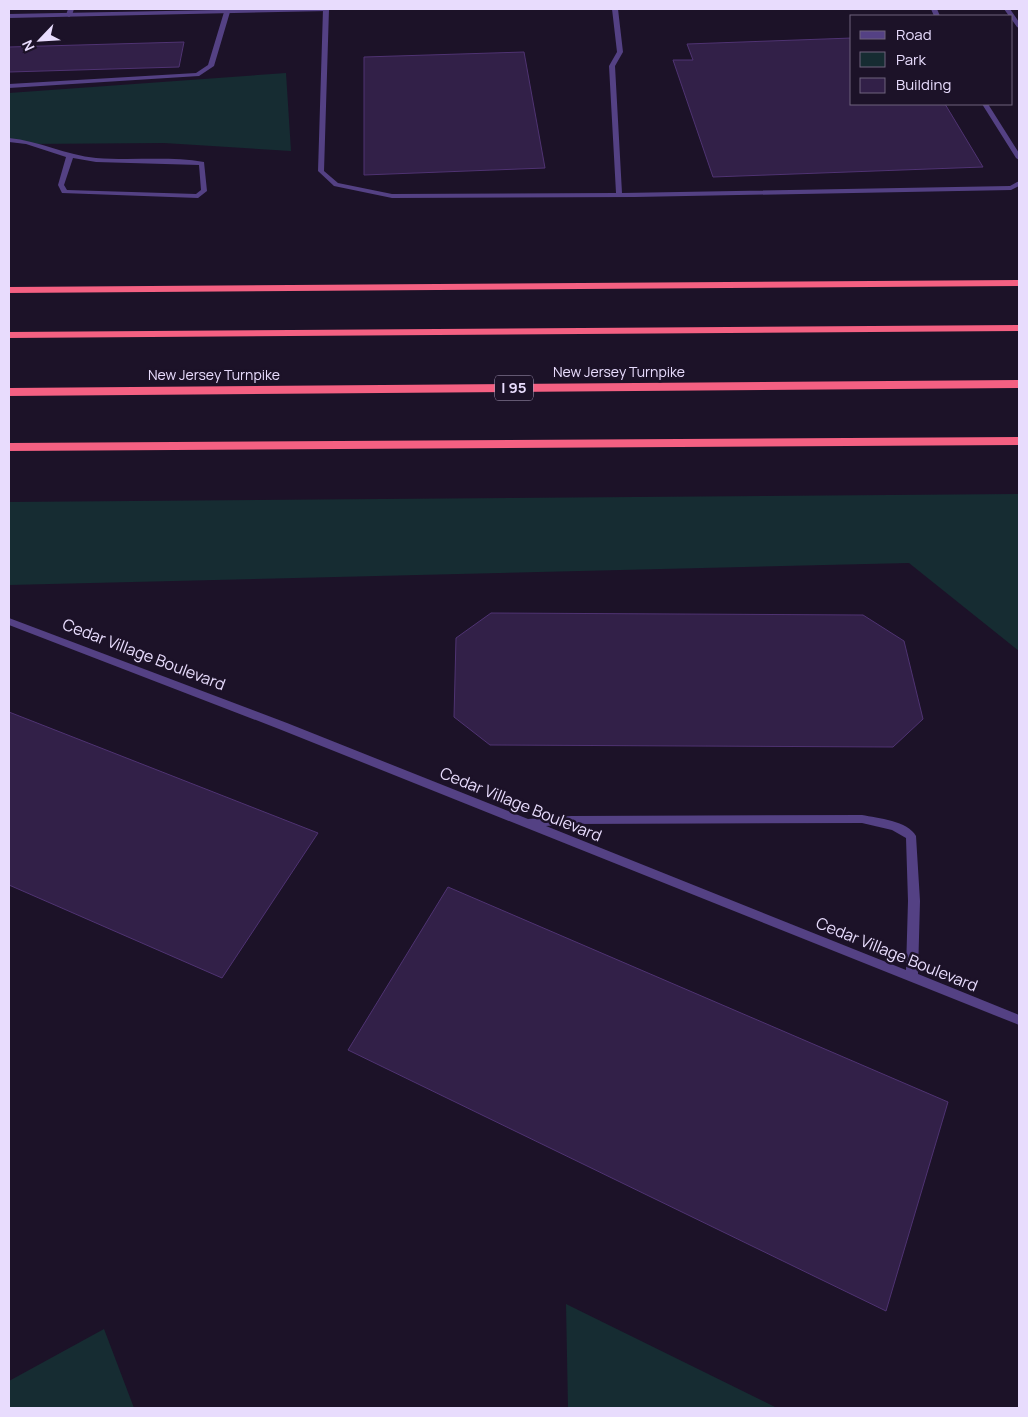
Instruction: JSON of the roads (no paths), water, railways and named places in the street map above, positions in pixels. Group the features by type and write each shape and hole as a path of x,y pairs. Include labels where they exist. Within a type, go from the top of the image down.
{"highway":[{"path":"9,290 1019,283"},
{"path":"9,335 1019,328"},
{"name":"New Jersey Turnpike","path":"9,392 1019,384"},
{"path":"9,447 1019,441"}],"street":[{"path":"9,16 70,12 227,12 327,9 321,171 336,185 392,196 619,195 1011,188 1019,184"},
{"path":"615,9 620,52 612,66 619,195"},
{"path":"9,86 197,75 211,66 227,12"},
{"path":"986,105 1019,158"},
{"path":"9,140 28,142 70,156 96,160 202,162 204,192 198,196 64,192 61,185 70,156"},
{"name":"Cedar Village Boulevard","path":"9,621 28,626 283,726 1019,1020"},
{"path":"527,824 571,820 862,819 895,826 910,836 914,902 912,977"}]}
